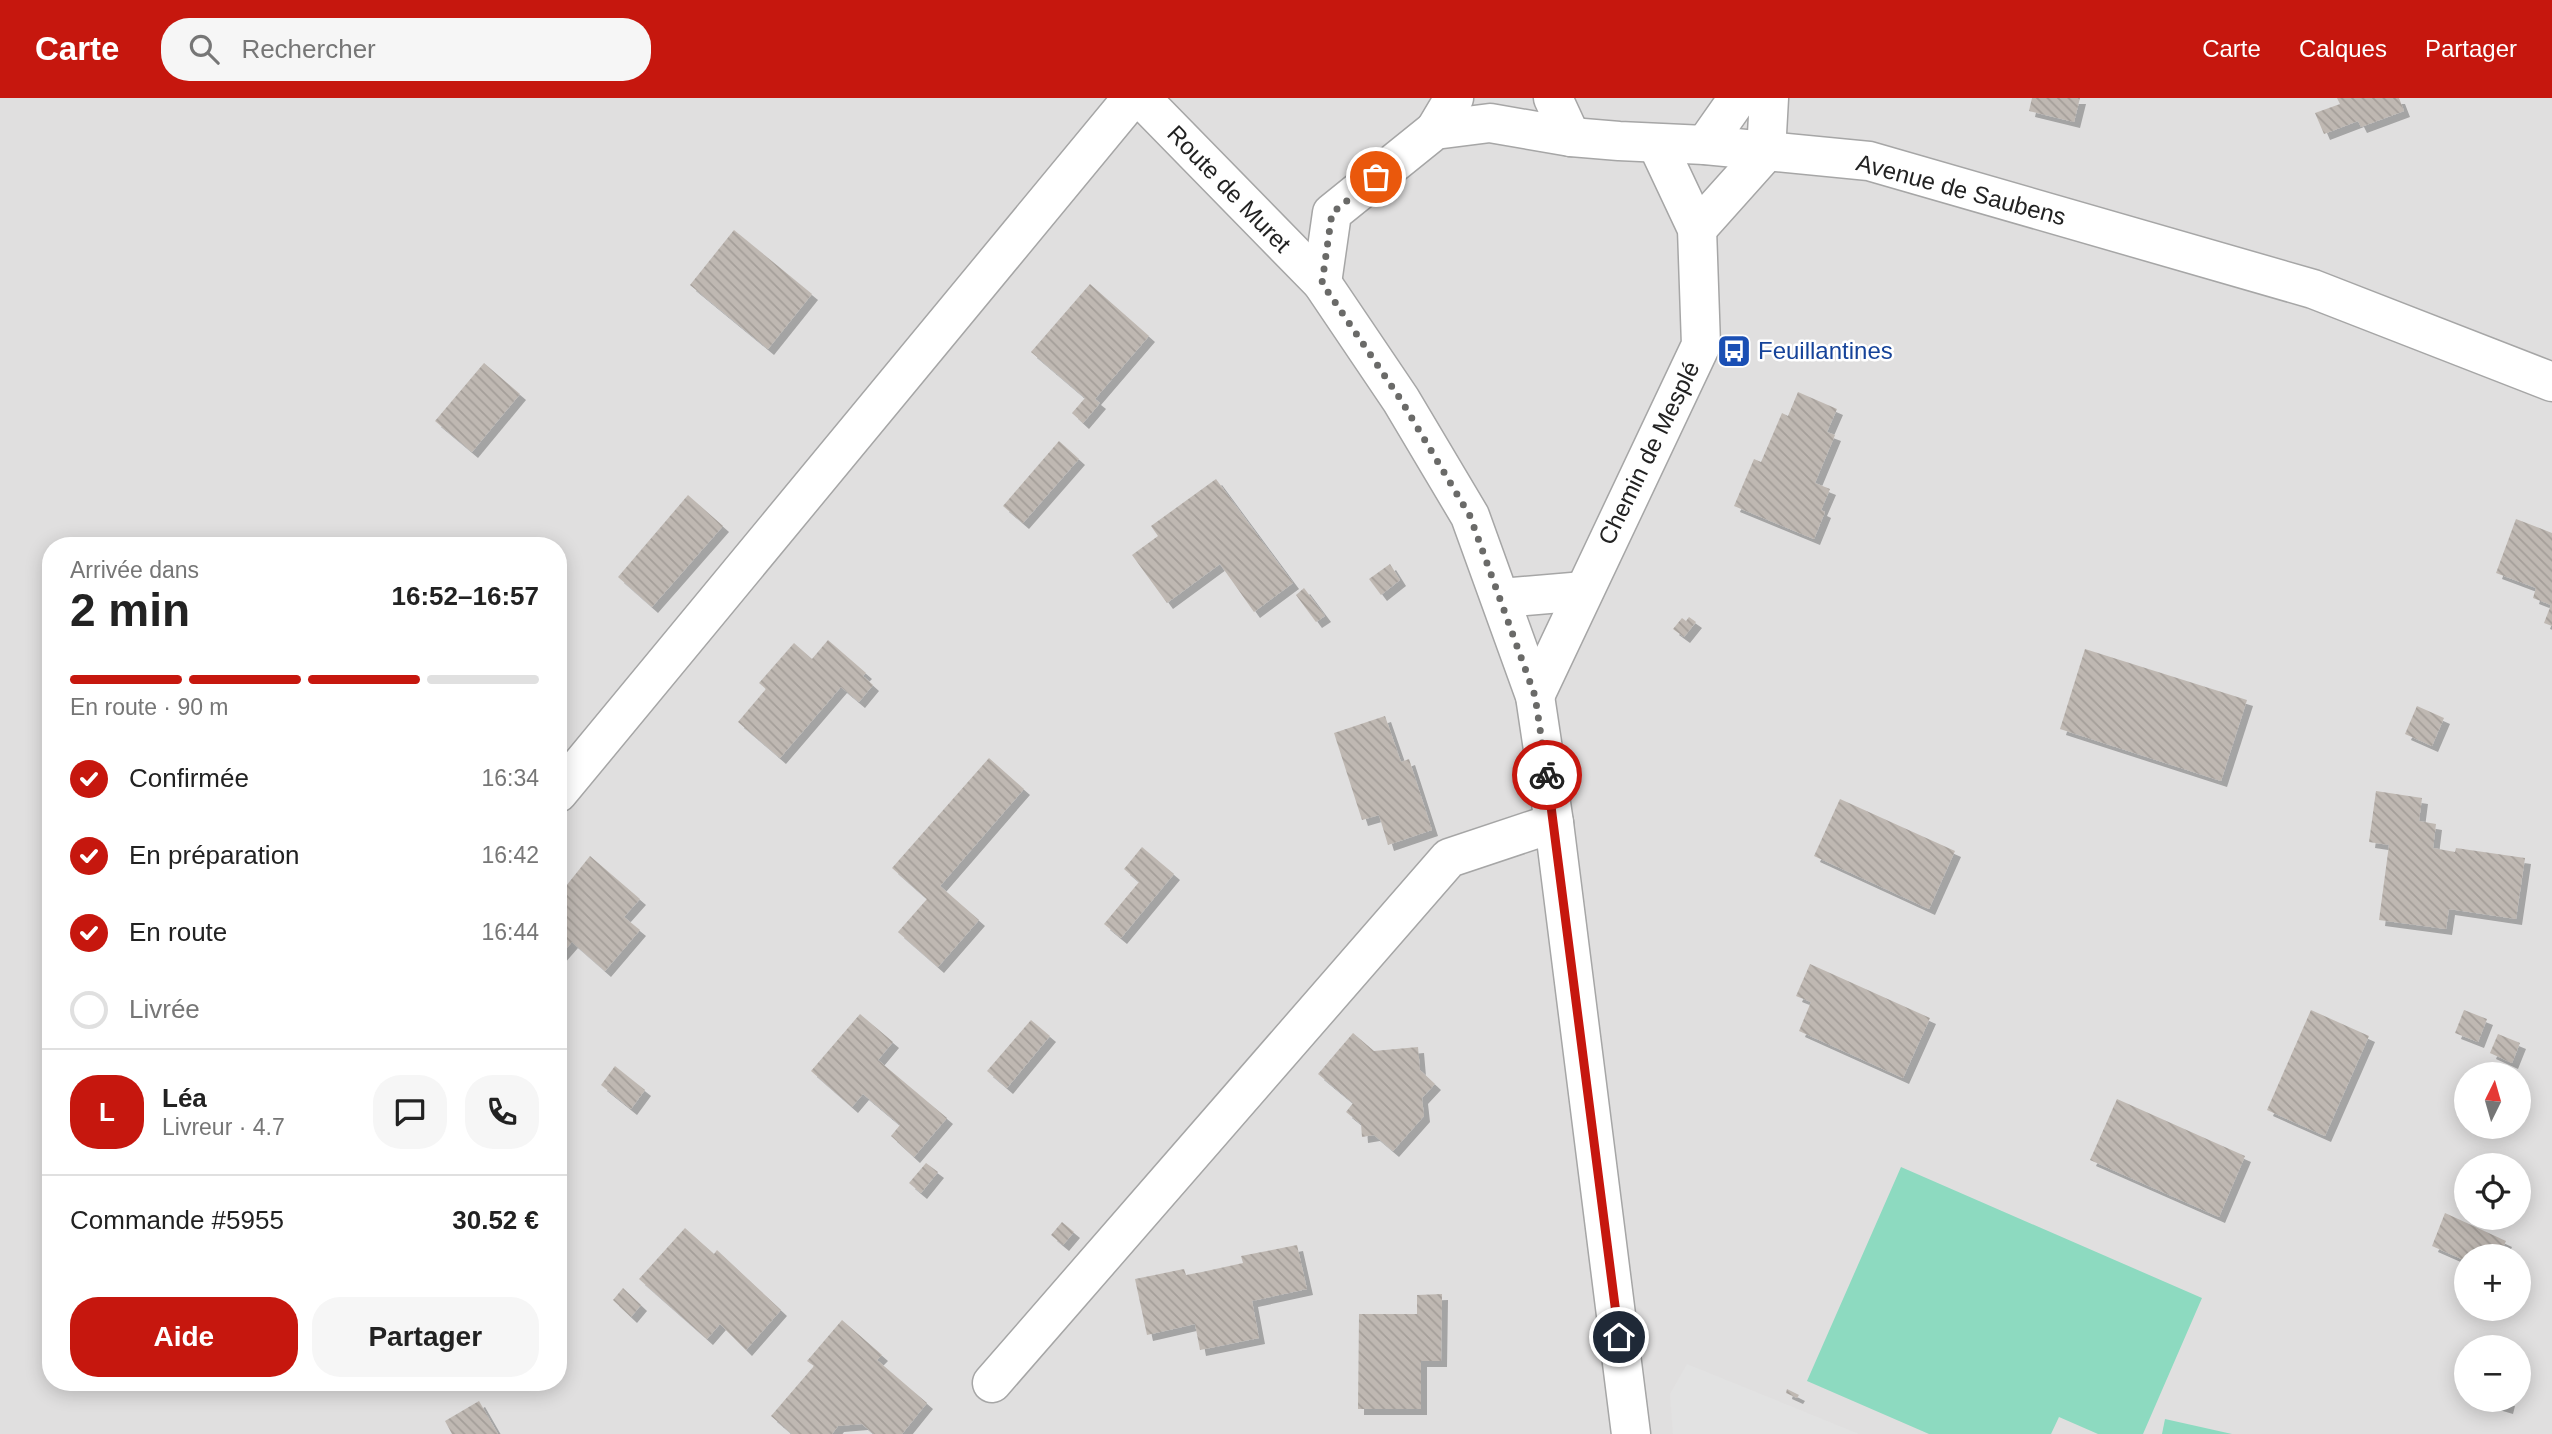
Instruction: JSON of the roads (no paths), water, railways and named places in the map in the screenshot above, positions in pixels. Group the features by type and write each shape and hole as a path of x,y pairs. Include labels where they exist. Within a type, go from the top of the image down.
{"street":[{"path":"567,782 1132,98"},
{"name":"Route de Muret","path":"1141,98 1322,283 1401,400 1470,516 1501,598 1535,696 1554,823 1631,1434"},
{"path":"1553,98 1571,136"},
{"path":"1706,145 1738,98"},
{"path":"1697,229 1766,152 1769,98"},
{"name":"Avenue de Saubens","path":"1272,233 1332,213 1444,114 1487,110 1571,136 1657,144 1706,145 1869,161 2299,285 2552,382"},
{"name":"Chemin de Mesplé","path":"1535,696 1701,345 1697,229 1657,144"},
{"path":"1322,283 1332,213"},
{"path":"1501,598 1584,591"},
{"path":"992,1383 1449,858 1554,823"}],"place":[{"name":"Feuillantines","path":"1734,351"}]}
